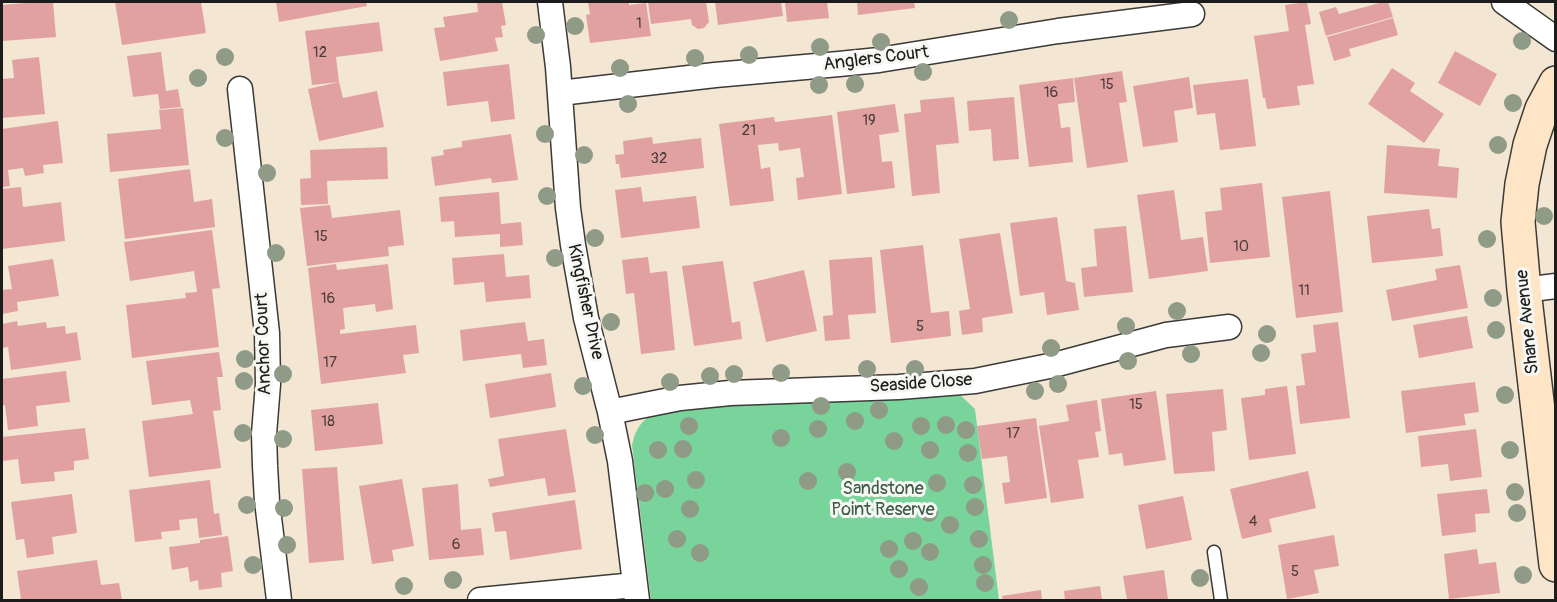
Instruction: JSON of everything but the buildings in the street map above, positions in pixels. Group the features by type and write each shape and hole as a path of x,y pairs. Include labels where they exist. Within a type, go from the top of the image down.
{"street":[{"name":"Kingfisher Drive","path":"550,2 573,245 586,318 610,412 623,484 636,592"},
{"path":"1504,2 1556,39"},
{"name":"Anglers Court","path":"560,93 715,75 859,62 1058,31 1192,14"},
{"name":"Shane Avenue","path":"1556,83 1542,109 1530,145 1522,184 1518,222 1540,288 1556,565"},
{"name":"Anchor Court","path":"240,89 267,333 265,466 279,600"},
{"name":"Seaside Close","path":"610,412 680,398 721,394 899,387 975,381 1064,363 1166,334 1229,327"},
{"path":"480,600 636,592"}],"lane":[{"path":"1214,552 1221,600"}],"green space":[{"name":"Sandstone Point Reserve","path":"958,393 975,409 999,600 651,600 632,445 635,434 645,420 659,413 687,407"}]}
